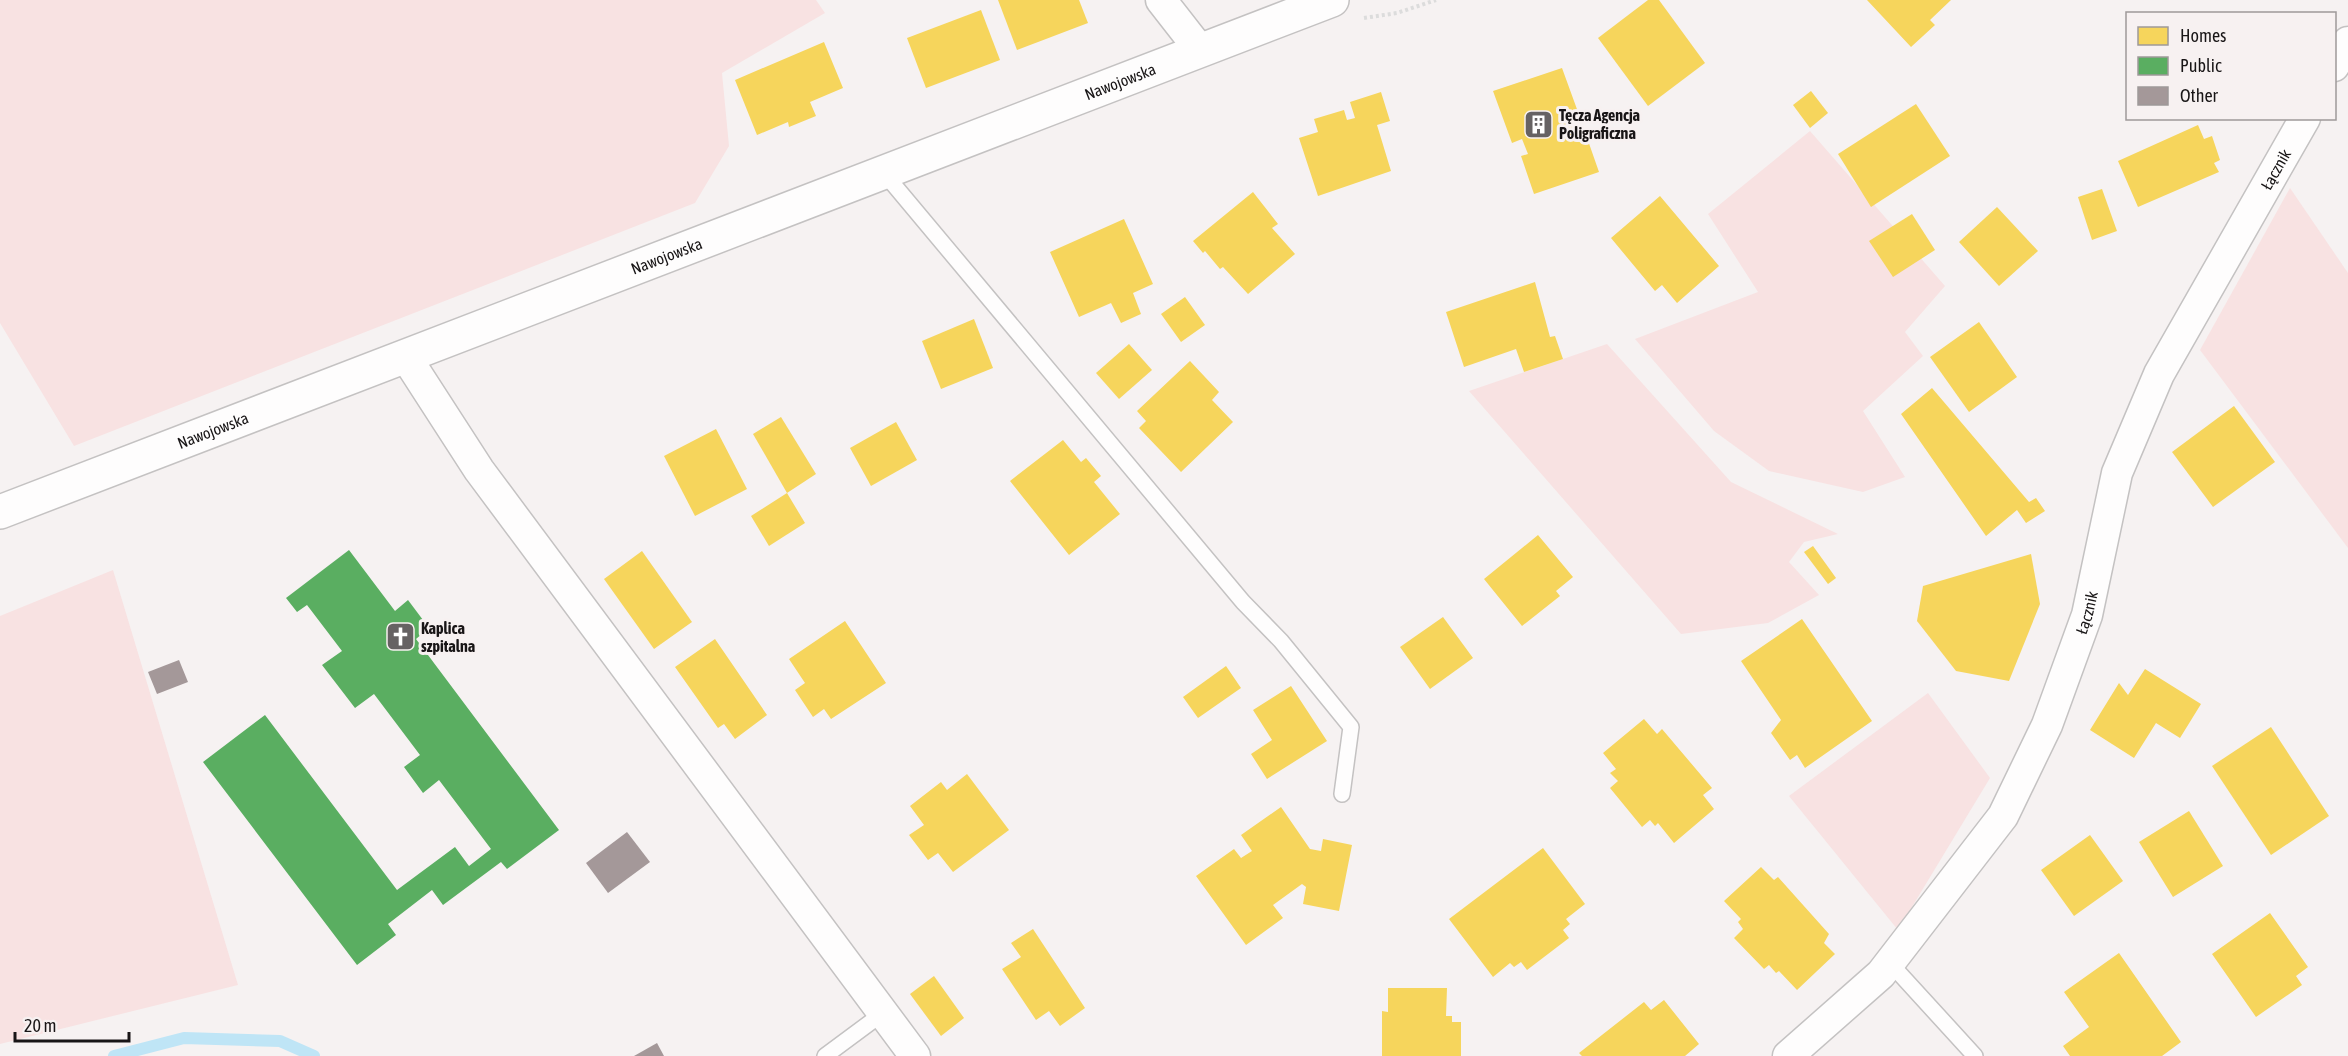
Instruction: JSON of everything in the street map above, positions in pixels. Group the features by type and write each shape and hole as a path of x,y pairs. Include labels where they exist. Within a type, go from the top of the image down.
{"street":[{"path":"1161,0 1200,50"},
{"name":"Nawojowska","path":"0,512 1332,0"},
{"path":"2336,63 2348,42"},
{"name":"Łącznik","path":"1788,1056 1881,974 2003,816 2047,725 2087,615 2117,473 2159,374 2304,120"},
{"path":"406,357 479,470 915,1056"}],"lane":[{"path":"884,173 1235,593 1281,641 1351,727 1342,794"},
{"path":"1890,963 1975,1056"},
{"path":"825,1056 883,1013"}],"shaded area":[{"path":"0,0 816,0 825,13 722,73 729,146 695,203 74,446 0,323"},
{"path":"1810,131 1945,286 1905,332 1923,356 1863,411 1905,477 1863,492 1769,471 1714,431 1635,339 1758,292 1708,214"},
{"path":"2290,188 2348,273 2348,548 2200,350"},
{"path":"1607,344 1731,482 1838,534 1804,542 1789,562 1819,595 1768,623 1681,634 1469,391"},
{"path":"113,570 238,985 0,1044 0,616"},
{"path":"1928,693 1990,778 1898,930 1789,796"}],"building: Homes":[{"path":"998,0 1079,0 1088,23 1017,50"},
{"path":"1648,0 1659,0 1705,63 1648,106 1598,38"},
{"path":"1867,0 1951,0 1930,20 1935,25 1911,47"},
{"path":"981,10 1000,60 926,88 907,38"},
{"path":"824,42 843,88 810,102 816,116 789,127 788,122 757,135 735,80"},
{"name":"Tęcza Agencja Poligraficzna","path":"1562,68 1578,112 1568,116 1575,136 1585,132 1599,172 1534,194 1521,156 1528,154 1522,139 1512,143 1493,91"},
{"path":"1811,91 1828,113 1810,128 1793,105"},
{"path":"1381,92 1390,121 1377,125 1391,171 1318,196 1299,138 1318,132 1314,119 1344,110 1347,120 1355,118 1350,102"},
{"path":"1916,104 1950,156 1871,207 1838,154"},
{"path":"2198,125 2204,139 2212,136 2220,160 2214,163 2219,172 2138,207 2118,161"},
{"path":"2102,189 2117,231 2092,240 2078,197"},
{"path":"1253,192 1278,224 1272,228 1295,254 1248,294 1223,267 1220,269 1193,241"},
{"path":"1660,196 1719,266 1677,303 1662,285 1655,291 1611,238"},
{"path":"1997,207 2038,251 1999,286 1959,242"},
{"path":"1912,214 1935,250 1893,277 1869,241"},
{"path":"1124,219 1153,284 1133,293 1141,314 1121,323 1111,303 1079,317 1050,252"},
{"path":"1535,282 1550,337 1555,336 1563,359 1524,372 1516,349 1464,367 1446,312"},
{"path":"1185,297 1205,325 1181,342 1161,314"},
{"path":"974,319 993,368 941,389 922,341"},
{"path":"1979,322 2017,377 1969,412 1930,357"},
{"path":"1129,344 1152,370 1119,399 1096,373"},
{"path":"1190,361 1219,392 1212,400 1233,422 1181,472 1139,428 1146,421 1137,411"},
{"path":"1932,388 2029,502 2036,498 2045,511 2026,523 2017,510 1986,536 1901,414"},
{"path":"2234,406 2275,462 2213,507 2172,452"},
{"path":"781,417 816,474 787,493 753,434"},
{"path":"896,422 917,460 871,486 850,448"},
{"path":"716,429 747,489 695,516 664,456"},
{"path":"1063,440 1081,462 1086,458 1101,476 1094,482 1120,514 1069,555 1010,481"},
{"path":"787,493 805,523 769,546 751,516"},
{"path":"1538,535 1573,577 1556,591 1560,596 1522,626 1484,579"},
{"path":"1813,546 1836,578 1828,584 1804,552"},
{"path":"642,551 692,622 654,649 604,579"},
{"path":"2031,554 2040,604 2009,681 1956,671 1917,621 1923,586"},
{"path":"1443,617 1473,658 1430,689 1400,647"},
{"path":"1802,619 1872,721 1805,768 1797,755 1790,760 1771,733 1781,720 1741,661"},
{"path":"845,621 886,683 831,719 824,709 813,717 795,690 805,683 789,659"},
{"path":"715,639 767,715 735,739 724,724 718,728 675,667"},
{"path":"1226,666 1241,688 1198,718 1183,697"},
{"path":"2145,669 2201,704 2180,738 2156,723 2134,758 2090,730 2119,683 2128,695"},
{"path":"1291,686 1327,741 1267,779 1251,754 1272,740 1253,710"},
{"path":"1644,719 1657,734 1662,729 1712,788 1703,795 1714,809 1674,843 1658,823 1655,826 1650,820 1642,827 1610,788 1618,781 1610,773 1616,769 1603,753"},
{"path":"2271,727 2329,816 2271,855 2212,766"},
{"path":"967,774 1009,830 953,872 938,853 928,860 909,835 924,825 910,806 941,782 947,790"},
{"path":"1281,807 1310,849 1321,851 1323,839 1352,845 1339,911 1303,904 1306,887 1302,884 1273,905 1283,918 1246,945 1196,876 1234,849 1241,858 1252,851 1241,835"},
{"path":"2189,811 2223,866 2173,897 2139,842"},
{"path":"2090,835 2123,881 2074,916 2041,870"},
{"path":"1543,848 1585,904 1566,919 1570,924 1563,930 1569,938 1527,970 1521,962 1514,967 1510,963 1493,977 1449,919"},
{"path":"1761,867 1774,880 1778,877 1829,934 1824,943 1835,954 1797,990 1779,971 1776,973 1769,965 1764,969 1734,938 1743,929 1738,922 1741,919 1724,901"},
{"path":"2270,913 2308,967 2296,976 2302,985 2256,1017 2212,954"},
{"path":"1033,929 1085,1008 1060,1026 1049,1011 1036,1020 1002,969 1021,957 1011,943"},
{"path":"2119,953 2181,1042 2162,1056 2070,1056 2063,1046 2089,1027 2064,992"},
{"path":"934,976 964,1018 941,1036 910,994"},
{"path":"1388,988 1447,988 1446,1016 1452,1016 1452,1022 1461,1022 1461,1056 1382,1056 1382,1011 1388,1012"},
{"path":"1664,1000 1699,1044 1685,1056 1582,1056 1579,1053 1644,1002 1651,1010"}],"building: Public":[{"path":"349,550 395,611 408,600 429,628 416,639 559,830 507,869 501,862 443,905 432,890 388,924 396,935 357,965 203,762 265,715 397,890 455,847 469,866 491,849 439,780 423,793 404,767 420,755 374,694 355,708 322,665 342,651 307,605 297,612 286,598"}],"building: Other":[{"path":"179,660 188,682 157,694 148,672"},
{"path":"627,832 650,862 608,893 586,863"},
{"path":"657,1043 664,1056 634,1056"}],"waterway":[{"name":"Łącznik","path":"114,1056 184,1038 280,1041 314,1056"}],"place":[{"name":"Tęcza Agencja Poligraficzna","path":"1538,124"},
{"name":"Kaplica szpitalna","path":"400,637"}]}
